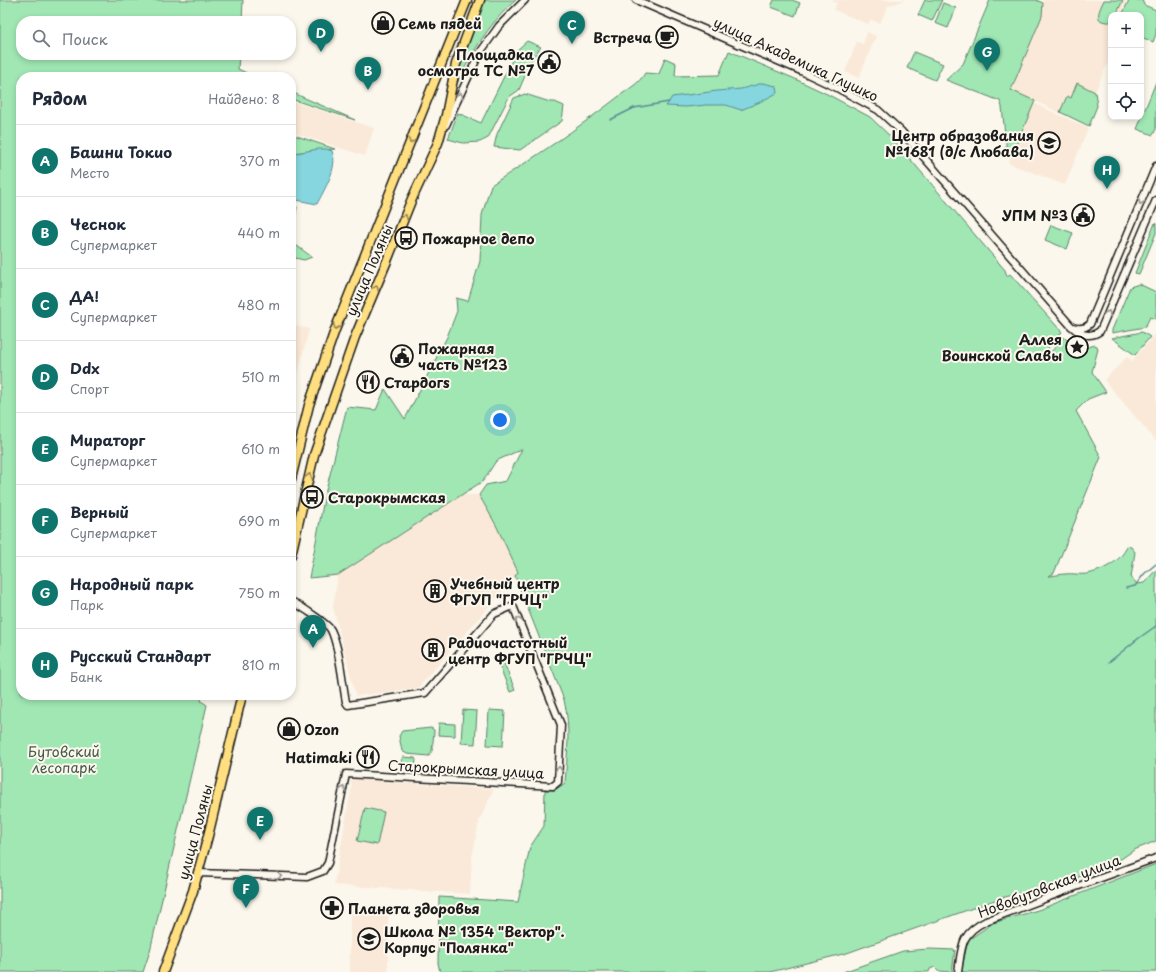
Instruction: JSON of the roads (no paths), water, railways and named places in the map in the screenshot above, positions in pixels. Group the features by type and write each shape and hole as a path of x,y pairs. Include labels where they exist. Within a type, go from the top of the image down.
{"main road":[{"name":"улица Поляны","path":"296,458 309,405 335,330 467,0"},
{"name":"улица Поляны","path":"296,533 314,455 348,357 411,201 438,143 446,115 456,64 480,0"},
{"name":"улица Поляны","path":"163,972 193,891 241,700"}],"street":[{"path":"438,143 479,54 499,26 525,0"},
{"name":"улица Академика Глушко","path":"636,0 801,71 878,110 906,137 1071,326"},
{"path":"1071,326 1078,329 1087,327 1090,324 1156,166"},
{"path":"1071,326 1082,335 1097,333 1100,330 1156,200"},
{"path":"1095,313 1097,333"},
{"name":"Старокрымская улица","path":"198,873 307,877 324,871 328,863 346,774 553,786 558,782 561,725 513,606 494,614 425,693 348,704 346,702 336,647 330,629 305,609 296,604"},
{"name":"Новобутовская улица","path":"958,972 964,938 974,926 1058,893 1156,858"}],"water":[{"path":"763,83 776,86 777,93 741,110 726,105 686,107 666,106 672,97 741,89"},
{"path":"318,149 327,149 332,151 334,164 330,178 317,204 296,200 296,153"}],"waterway":[{"path":"610,120 634,108 669,102"},
{"path":"1126,588 1135,586 1144,574 1156,564"},
{"path":"1109,662 1156,626"}],"place":[{"name":"Семь пядей","path":"383,23"},
{"name":"Встреча","path":"667,37"},
{"name":"ДА!","path":"572,44"},
{"name":"Ddx","path":"321,52"},
{"name":"Площадка осмотра ТС №7","path":"549,62"},
{"name":"Народный парк","path":"987,71"},
{"name":"Чеснок","path":"368,90"},
{"name":"Центр образования №1681 (д/с Любава)","path":"1049,143"},
{"name":"Русский Стандарт","path":"1107,189"},
{"name":"УПМ №3","path":"1083,215"},
{"name":"Пожарное депо","path":"406,238"},
{"name":"Аллея Воинской Славы","path":"1077,347"},
{"name":"Пожарная часть №123","path":"402,356"},
{"name":"Стардогs","path":"368,382"},
{"name":"Старокрымская","path":"312,497"},
{"name":"Учебный центр ФГУП \"ГРЧЦ\"","path":"435,591"},
{"name":"Башни Токио","path":"313,648"},
{"name":"Радиочастотный центр ФГУП \"ГРЧЦ\"","path":"433,650"},
{"name":"Ozon","path":"289,729"},
{"name":"Hatimaki","path":"368,757"},
{"name":"Мираторг","path":"260,840"},
{"name":"Верный","path":"246,908"},
{"name":"Планета здоровья","path":"332,908"},
{"name":"Школа № 1354 \"Вектор\". Корпус \"Полянка\"","path":"369,939"}],"park label":[{"name":"Бутовский лесопарк","path":"64,760"}]}
